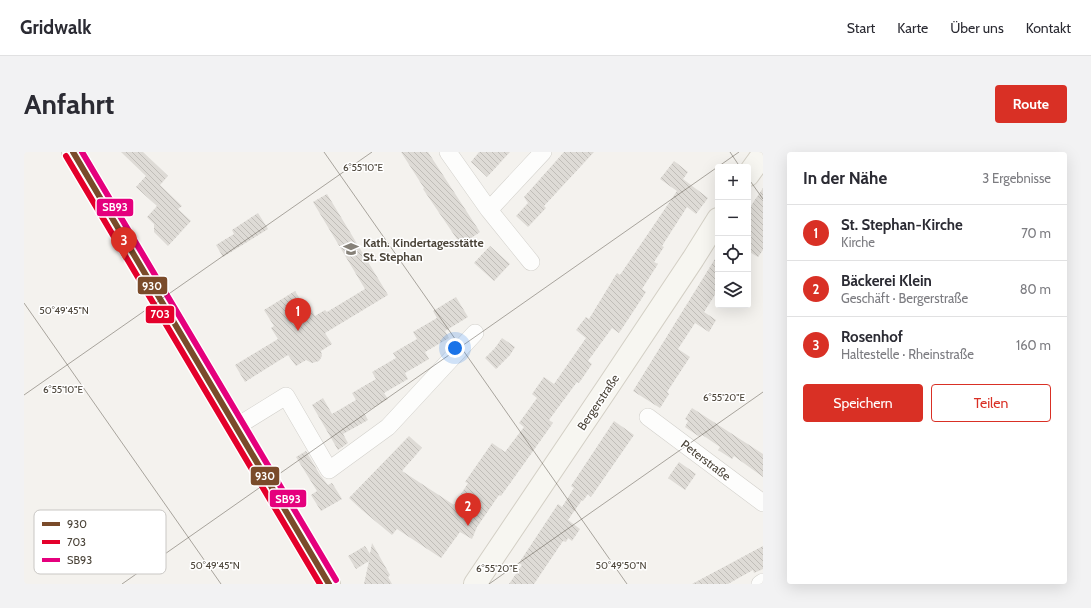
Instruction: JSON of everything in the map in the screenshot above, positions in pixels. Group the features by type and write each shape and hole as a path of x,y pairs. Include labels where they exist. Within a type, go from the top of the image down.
{"main road":[{"path":"76,153 329,584"},
{"path":"751,171 763,154"},
{"name":"Bergerstraße","path":"475,584 616,375 715,224"}],"street":[{"path":"448,152 489,210 531,262"},
{"path":"489,210 543,152"},
{"path":"236,427 286,396 329,470 388,427 475,334"},
{"name":"Peterstraße","path":"648,417 763,503"}],"building":[{"path":"121,152 143,152 168,176 160,185 182,206 178,209 191,221 168,246 154,232 154,224 147,217 157,206 136,187 146,176"},
{"path":"401,152 428,152 480,232 461,245 423,189 424,188"},
{"path":"479,152 510,152 487,177 471,162"},
{"path":"564,152 594,152 544,206 546,208 528,227 516,216 528,203 524,197"},
{"path":"674,161 688,172 683,179 708,198 696,214 687,207 662,246 664,247 654,262 658,264 642,289 646,292 619,333 612,328 588,361 592,364 579,383 577,382 549,420 553,423 501,496 499,495 477,527 472,539 460,532 441,558 397,529 392,535 349,498 409,436 422,448 402,471 454,505 468,483 465,482 492,443 505,452 524,427 519,423 537,398 532,394 544,377 554,384 586,338 576,330 586,317 589,319 617,273 620,275 677,191 660,179"},
{"path":"763,188 763,250 758,257 751,253 751,206"},
{"path":"327,194 388,295 325,333 332,344 321,351 322,356 319,361 312,363 306,360 296,366 288,355 245,382 235,365 278,339 271,328 274,326 264,310 295,291 305,307 309,305 315,316 325,310 327,312 365,289 313,202"},
{"path":"258,213 268,229 223,257 216,245 234,234 232,230"},
{"path":"490,246 510,264 494,281 474,263"},
{"path":"715,259 715,295 704,312 716,320 709,332 695,323 678,349 690,357 667,392 669,394 660,408 633,391"},
{"path":"456,297 468,317 445,331 449,338 425,352 429,359 405,373 408,379 384,393 388,399 364,413 368,420 343,434 348,443 338,450 312,405 323,398 332,414 356,400 352,393 376,379 372,372 396,358 393,353 417,339 413,332 437,318 433,311"},
{"path":"502,338 515,347 510,355 496,369 485,358"},
{"path":"692,408 763,454 763,477 734,456 732,459 718,450 720,447 701,434 700,437 685,427 688,421 685,419"},
{"path":"614,421 634,435 591,497 588,494 583,501 582,500 568,520 580,529 572,541 568,538 566,542 563,541 534,584 509,584 522,565 519,563 558,504 562,507 574,488 571,486"},
{"path":"306,451 320,475 328,485 332,483 342,499 321,511 311,495 317,491 296,457"},
{"path":"679,462 696,474 685,490 668,478"},
{"path":"372,543 390,575 388,577 392,584 364,584 369,561 356,569 348,556 365,546 370,554"},
{"path":"763,546 763,569 754,573 753,570 728,584 692,584"}],"transit line":[{"name":"930","path":"73,152 329,584"},
{"name":"SB93","path":"82,152 336,580"},
{"name":"703","path":"66,156 320,584"}],"place":[{"name":"Kath. Kindertagesstätte St. Stephan","path":"351,249"},
{"name":"Rosenhof","path":"124,260"},
{"name":"St. Stephan-Kirche","path":"298,331"},
{"name":"Bäckerei Klein","path":"468,526"}]}
